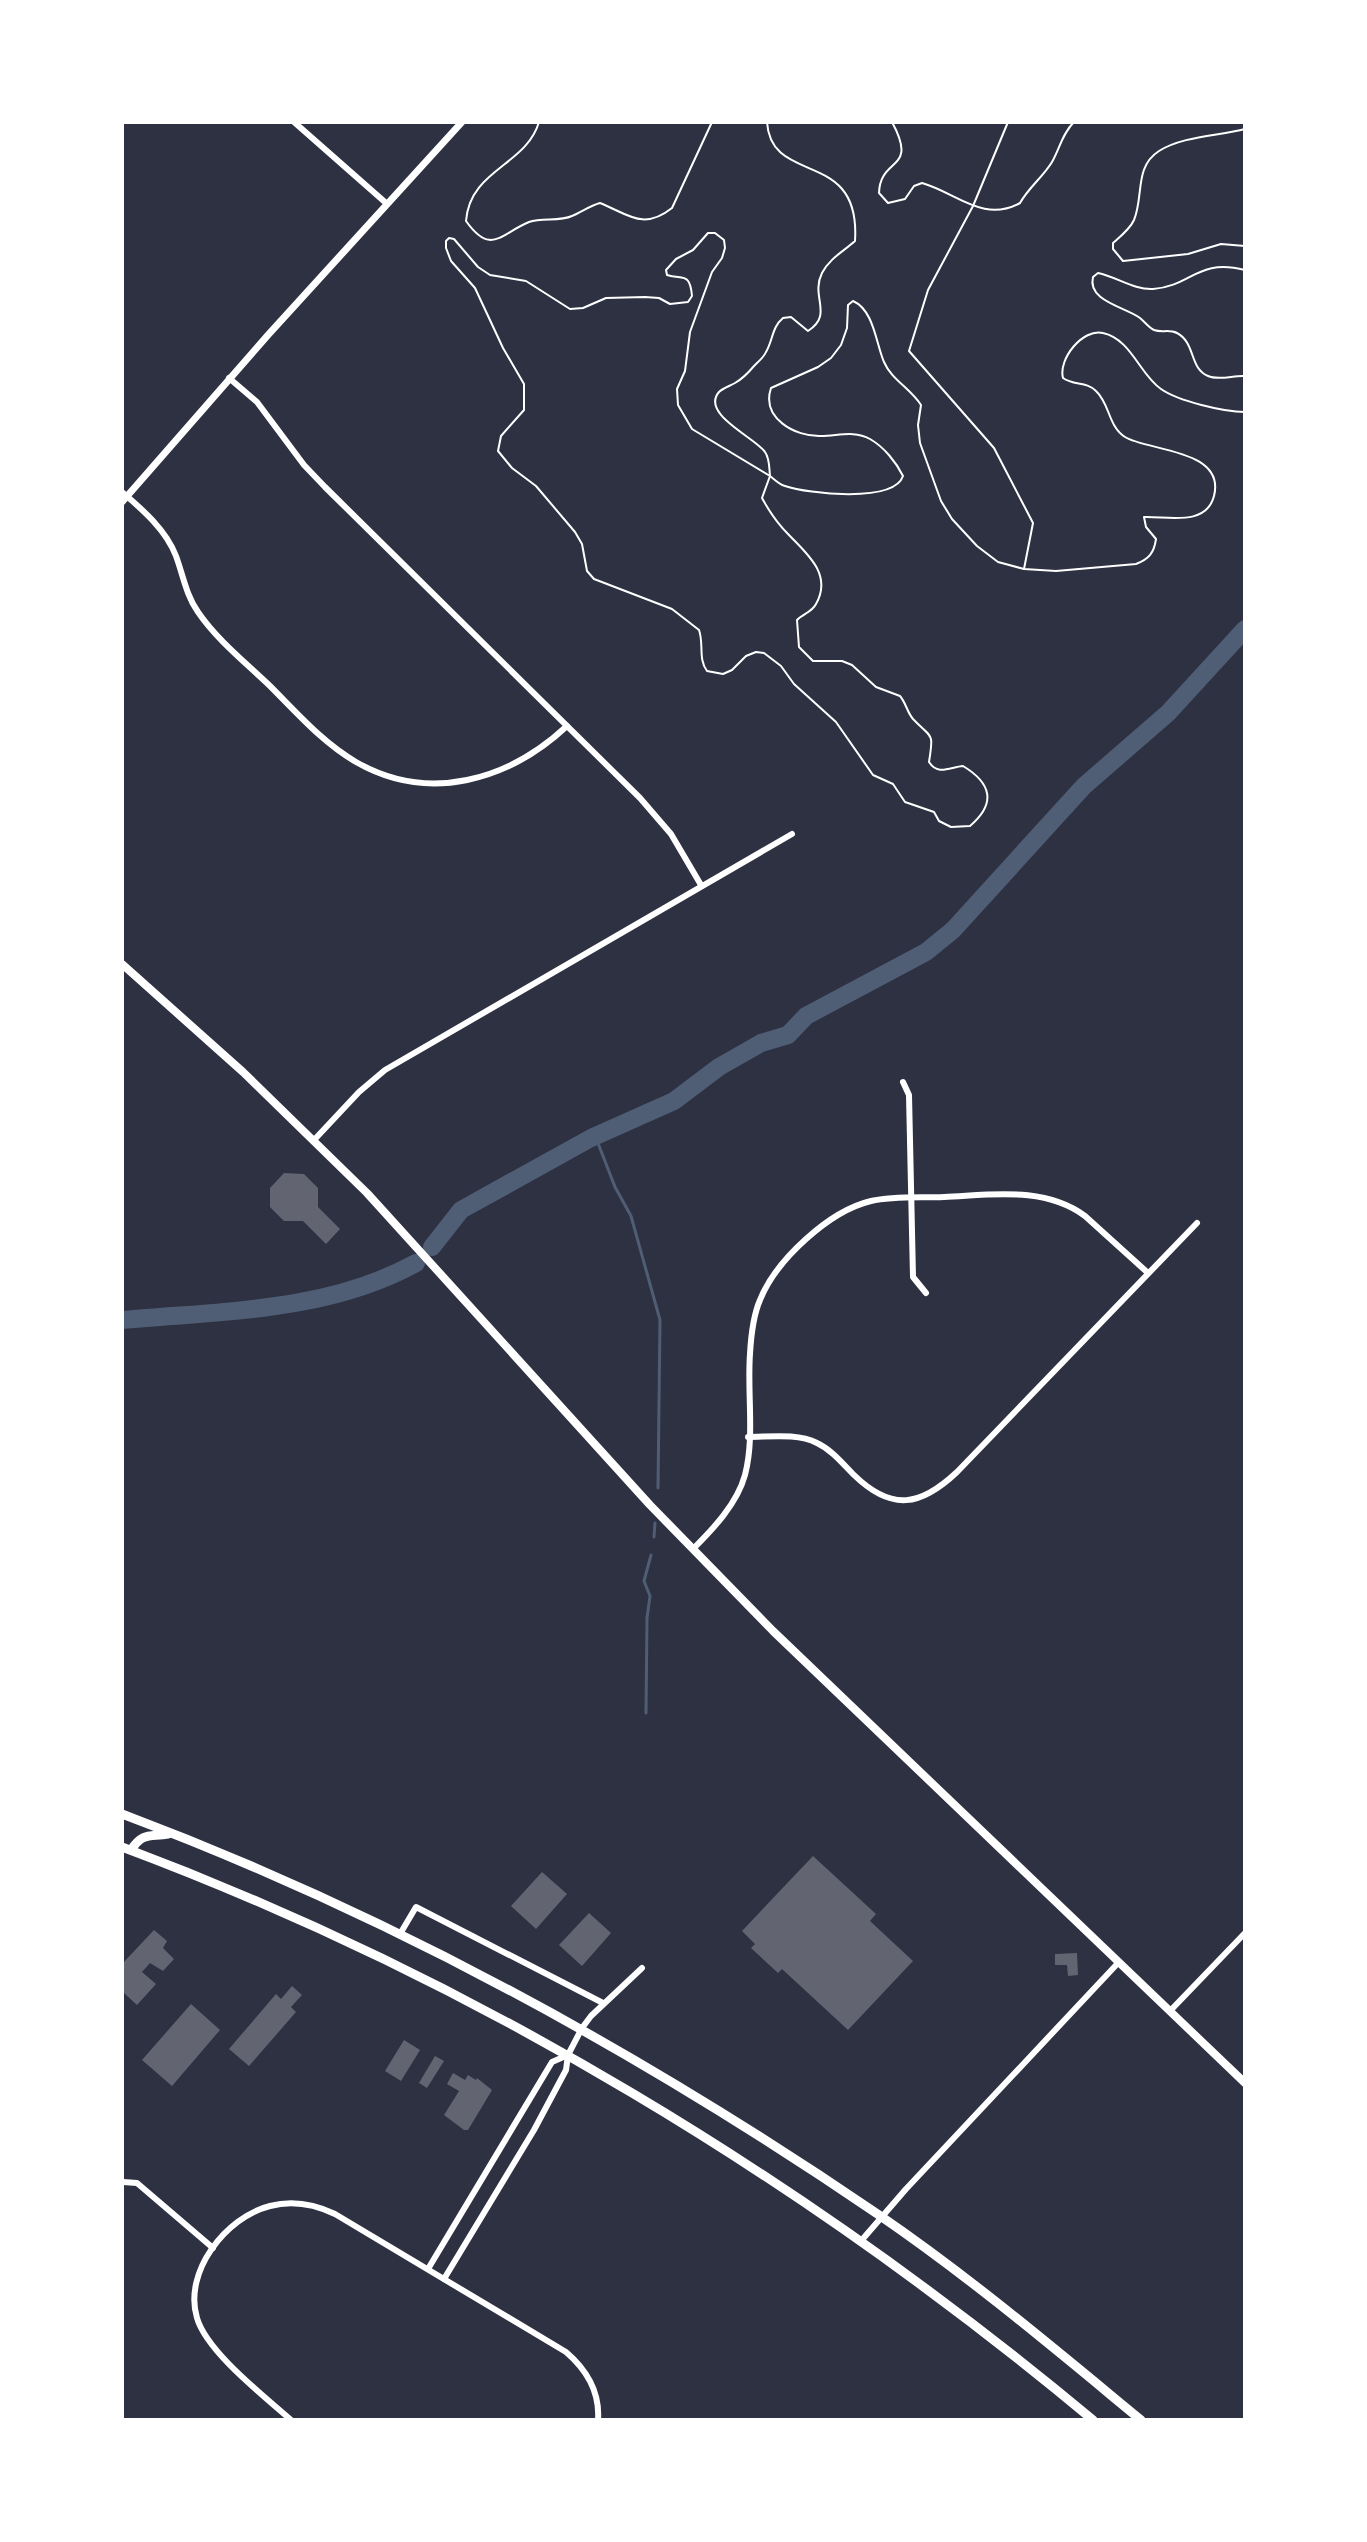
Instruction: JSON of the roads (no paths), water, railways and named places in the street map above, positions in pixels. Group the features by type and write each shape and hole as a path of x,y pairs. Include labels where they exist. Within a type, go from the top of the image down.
{"highway":[{"path":"123,1816 282,1880 400,1934 582,2028 723,2113 881,2217 1011,2314 1141,2420"},
{"path":"127,1848 143,1837 172,1834"},
{"path":"127,1848 352,1945 568,2055 749,2166 861,2241 959,2312 1093,2420"}],"main road":[{"path":"122,964 315,1139 693,1549 854,1710 1245,2083"}],"street":[{"path":"294,122 304,125 386,203"},
{"path":"462,122 124,497 164,533 177,557 193,604 209,626 325,740 372,770 390,777 431,783 480,778 516,764 567,726"},
{"path":"229,378 257,402 304,465 325,487 656,816 684,853 701,885"},
{"path":"315,1139 359,1092 392,1066 792,834"},
{"path":"903,1082 909,1095 913,1277 926,1293"},
{"path":"693,1549 716,1526 740,1488 747,1463 750,1355 758,1303 777,1270 817,1230 855,1206 872,1201 911,1198 1017,1194 1062,1202 1085,1216 1148,1273"},
{"path":"748,1437 810,1440 830,1452 869,1488 889,1499 903,1501 930,1494 957,1472 1197,1223"},
{"path":"400,1934 416,1907 603,2003"},
{"path":"1170,2011 1245,1933"},
{"path":"861,2241 1119,1962"},
{"path":"444,2279 534,2130 566,2070 568,2055 582,2028 603,2003 642,1968"},
{"path":"428,2269 552,2062 568,2055"},
{"path":"123,2182 137,2183 213,2248"},
{"path":"291,2420 217,2351 200,2328 195,2309 195,2286 202,2265 213,2248 237,2224 269,2206 301,2203 335,2214 572,2357 585,2371 593,2387 598,2420"}],"waterway":[{"path":"432,1247 461,1210 591,1138 674,1101 719,1067 761,1043 788,1035 806,1016 926,952 953,930 1084,786 1168,713 1245,629"},
{"path":"596,1138 615,1187 631,1216 660,1320 658,1488"},
{"path":"122,1320 235,1311 310,1300 382,1279 416,1263"},
{"path":"654,1537 655,1523"},
{"path":"646,1713 650,1596 644,1581 651,1555"}]}
